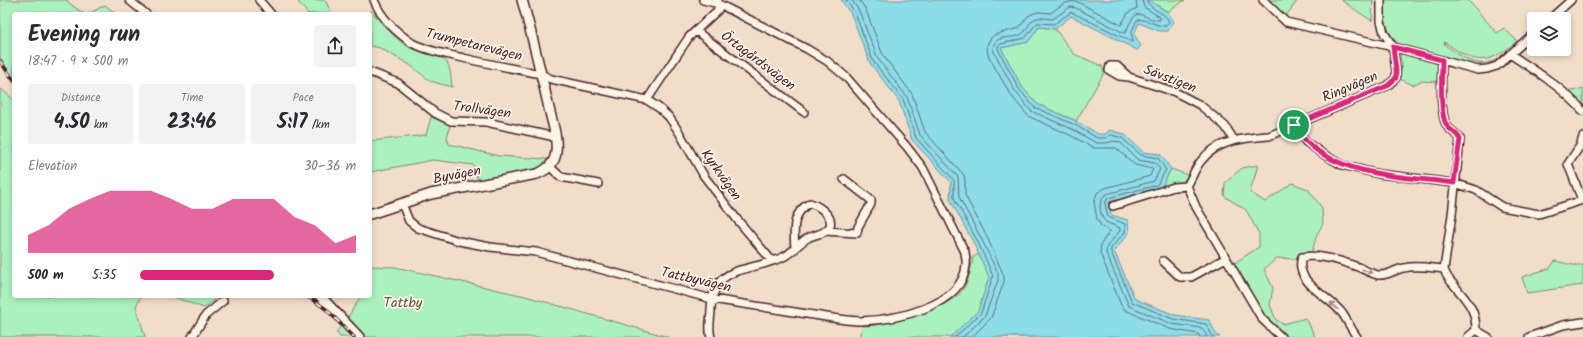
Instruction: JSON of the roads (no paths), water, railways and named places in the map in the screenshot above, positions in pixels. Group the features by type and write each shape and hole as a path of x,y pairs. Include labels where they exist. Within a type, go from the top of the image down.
{"street":[{"path":"130,0 144,12"},
{"path":"259,0 269,12"},
{"name":"Trumpetarevägen","path":"374,0 378,12 389,24 422,48 541,74"},
{"path":"522,0 555,137 556,152 549,166 561,177 598,184"},
{"path":"647,100 689,37 718,10 719,2 703,0"},
{"path":"1263,0 1286,22 1393,47 1478,70 1496,66 1527,39"},
{"name":"Ringvägen","path":"1187,186 1200,163 1206,155 1216,147 1234,140 1248,137 1269,136 1387,86 1396,78 1393,47 1384,33 1381,21 1381,0"},
{"path":"1558,12 1571,0"},
{"name":"Tattbyvägen","path":"402,204 409,222 418,228 429,232 459,241 536,252 712,299 860,321 890,317 927,307 939,302 950,294 959,286 963,276 966,264 964,252 923,168 907,147 846,77 827,61 719,2"},
{"name":"Örtagårdsvägen","path":"696,31 804,112"},
{"path":"1510,54 1554,84 1574,100 1583,111"},
{"path":"1442,60 1444,118 1448,127 1457,134 1460,139 1454,183 1453,207 1444,269 1446,276 1468,302 1474,312 1476,330"},
{"name":"Trollvägen","path":"372,73 398,83 435,113 451,121 486,122 555,137"},
{"name":"Kyrkvägen","path":"541,74 551,79 647,100 669,117 704,176 736,218 772,261"},
{"name":"Sävstigen","path":"1129,77 1175,92 1200,104 1226,126 1234,140"},
{"path":"1294,125 1306,142 1342,164 1379,174 1454,183 1476,190 1502,207 1539,214 1582,200 1568,164 1580,146 1583,137"},
{"name":"Byvägen","path":"372,213 431,194 537,174 546,170 549,166"},
{"path":"711,337 712,299 720,280 727,274 780,259 790,254 808,238 825,231 857,233 863,217 871,204 871,200 844,179"},
{"path":"1113,206 1174,187 1187,186 1196,207 1262,319 1281,337"},
{"path":"795,249 795,222 802,207 810,203 821,208 828,215 830,221 829,226 825,231"},
{"path":"1357,337 1341,312 1302,274 1299,264 1302,257 1311,256 1327,258 1358,267 1376,275 1390,274 1407,267 1444,269"},
{"path":"1163,261 1180,277 1191,277 1226,258"},
{"path":"322,298 359,337"},
{"path":"192,337 206,315 223,301"},
{"path":"1529,337 1563,325 1583,322"},
{"path":"1468,337 1476,330"},
{"path":"1476,330 1488,337"}],"water":[{"path":"841,0 1148,0 1168,12 1174,22 1168,31 1159,31 1139,23 1134,34 1141,46 1137,50 1071,16 1055,29 1039,27 1028,42 1001,48 1022,87 1037,104 1076,121 1098,134 1106,134 1109,130 1124,134 1143,152 1160,154 1171,169 1161,188 1109,202 1111,215 1128,220 1129,233 1114,251 1135,299 1175,315 1209,320 1216,334 1220,337 950,337 978,311 989,277 974,244 950,199 951,182 912,140 899,101 870,63 851,14"}],"railway":[{"path":"0,61 12,78"},
{"path":"310,298 326,309 354,337"}],"park label":[{"name":"Tattby","path":"403,303"}]}
